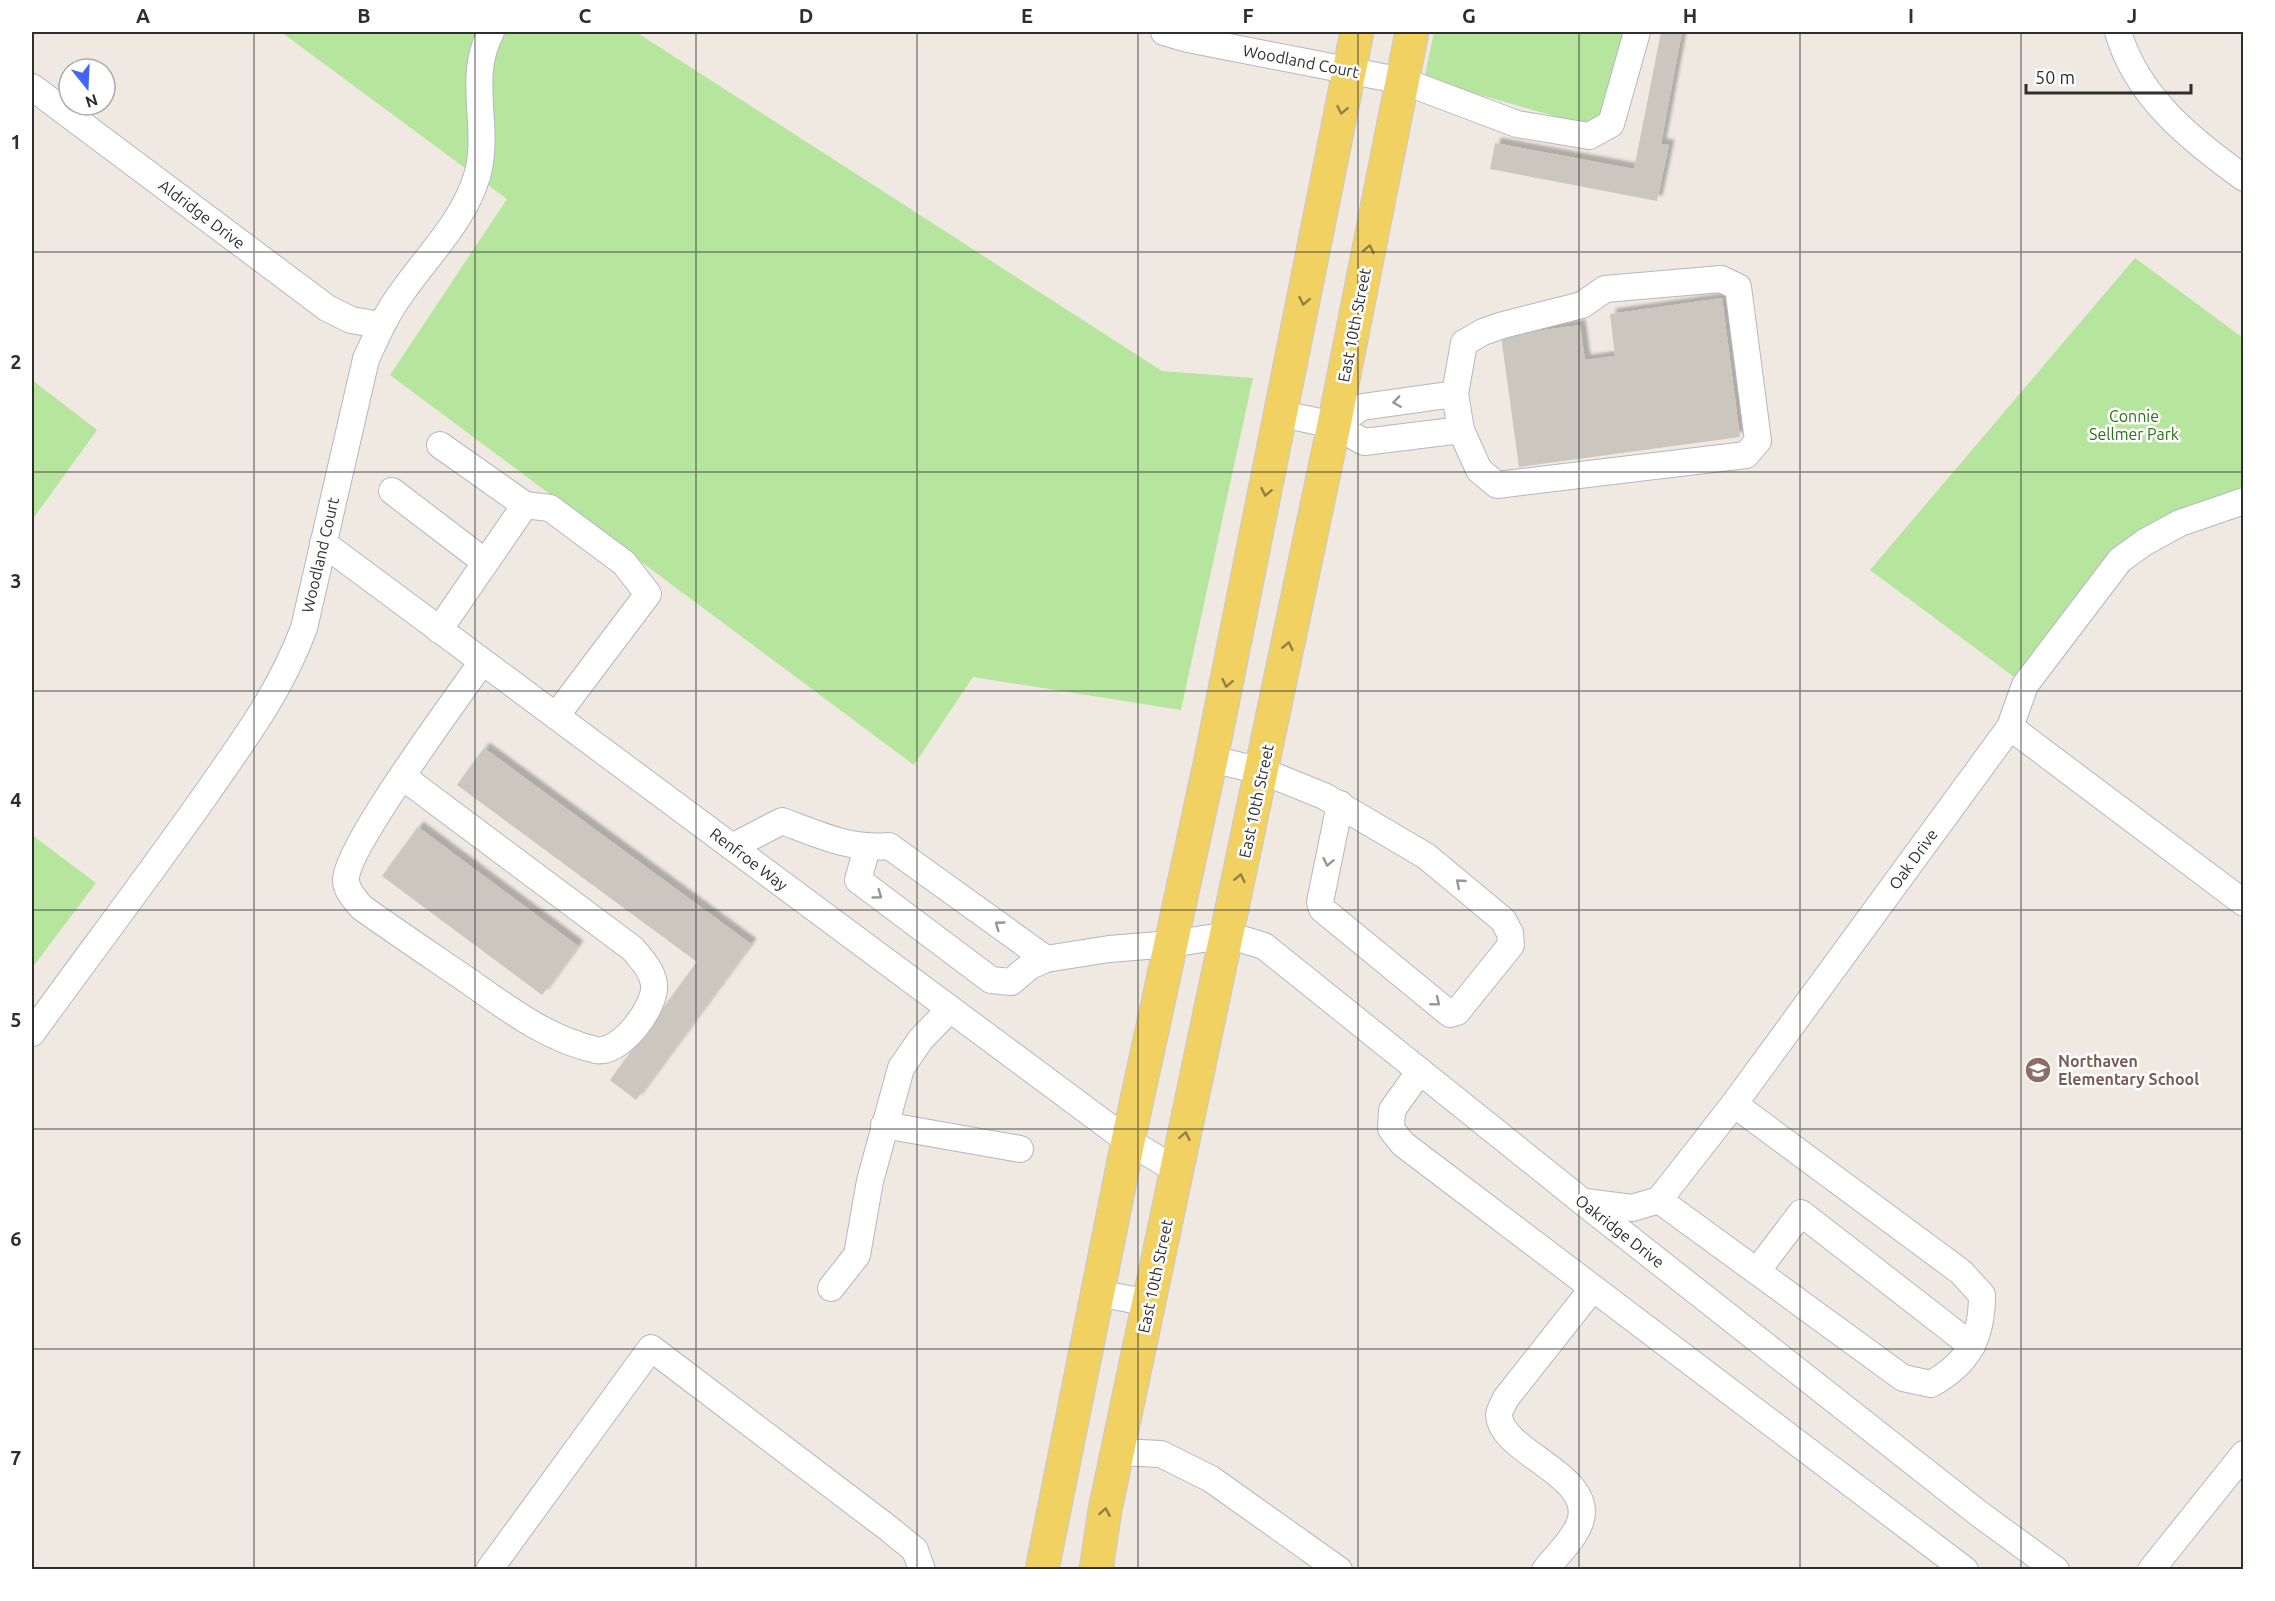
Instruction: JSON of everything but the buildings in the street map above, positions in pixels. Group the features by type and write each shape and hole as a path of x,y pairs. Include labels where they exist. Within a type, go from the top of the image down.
{"main road":[{"path":"1042,1569 1128,1141 1211,759 1282,414 1357,32"},
{"name":"East 10th Street","path":"1096,1569 1118,1452 1334,425 1412,32"}],"street":[{"name":"Woodland Court","path":"32,1032 169,847 272,699 304,628 366,359 380,326 402,291 456,221 478,174 481,147 478,85 481,59 491,32"},
{"name":"Woodland Court","path":"1164,32 1249,41 1349,72 1403,81 1517,124 1589,136 1611,124 1637,32"},
{"path":"2118,32 2144,84 2165,115 2205,150 2244,178"},
{"name":"Aldridge Drive","path":"32,87 327,308 351,320 380,326"},
{"path":"1722,279 1738,287 1758,441 1746,455 1497,485 1479,471 1461,430 1455,394 1464,343 1483,332 1582,305 1605,289 1722,279"},
{"path":"1334,425 1362,407 1455,394"},
{"path":"1282,414 1334,425 1364,442 1461,430"},
{"path":"440,445 525,506 550,508 624,563 648,594 556,716"},
{"path":"392,491 486,562"},
{"name":"Oak Drive","path":"1659,1200 1734,1104 2010,727 2025,685 2120,560 2145,542 2180,523 2244,501"},
{"path":"439,630 525,506"},
{"name":"Renfroe Way","path":"323,543 1128,1141 1178,1171"},
{"path":"403,777 633,949 647,966 654,984 653,998 626,1038 615,1046 600,1051 580,1046 531,1025 361,907 349,891 346,879 350,859 403,777 482,662"},
{"path":"2010,727 2244,903"},
{"path":"1211,759 1262,771 1340,804 1445,870 1503,920 1510,933 1511,945 1457,1012 1450,1014 1322,909 1320,902 1340,804"},
{"path":"732,847 782,821 867,848 889,846 1046,959"},
{"path":"867,848 858,880 991,980 1011,982 1030,966 1046,959"},
{"name":"Oakridge Drive","path":"1046,959 1228,935 1264,946 1583,1202 1978,1513 2056,1569"},
{"path":"831,1288 857,1255 870,1181 901,1068 921,1039 950,1009"},
{"path":"1420,1071 1392,1110 1391,1129 1403,1144 1965,1569"},
{"path":"1583,1202 1632,1208 1659,1200 1903,1378 1931,1384 1949,1374 1972,1346 1982,1322 1982,1295 1961,1272 1734,1104"},
{"path":"884,1125 1020,1149"},
{"path":"1757,1271 1801,1213 1972,1346"},
{"path":"1545,1569 1580,1524 1580,1504 1572,1487 1503,1430 1499,1413 1506,1398 1593,1288"},
{"path":"1097,1293 1150,1303"},
{"path":"489,1569 651,1348 915,1550 922,1569"},
{"path":"1118,1452 1161,1454 1211,1479 1339,1569"},
{"path":"2151,1569 2244,1454"}],"green space":[{"path":"281,32 636,32 1162,371 1253,378 1181,710 973,677 914,765 390,375 507,199"},
{"path":"1434,32 1623,32 1608,107 1593,120 1579,123 1431,81 1425,75"},
{"name":"Connie Sellmer Park","path":"2135,258 2243,338 2243,501 2180,523 2090,597 2025,685 1870,570"},
{"path":"32,380 97,430 32,520"},
{"path":"32,835 96,883 32,968"}],"place":[{"name":"Northaven Elementary School","path":"2038,1070"}]}
